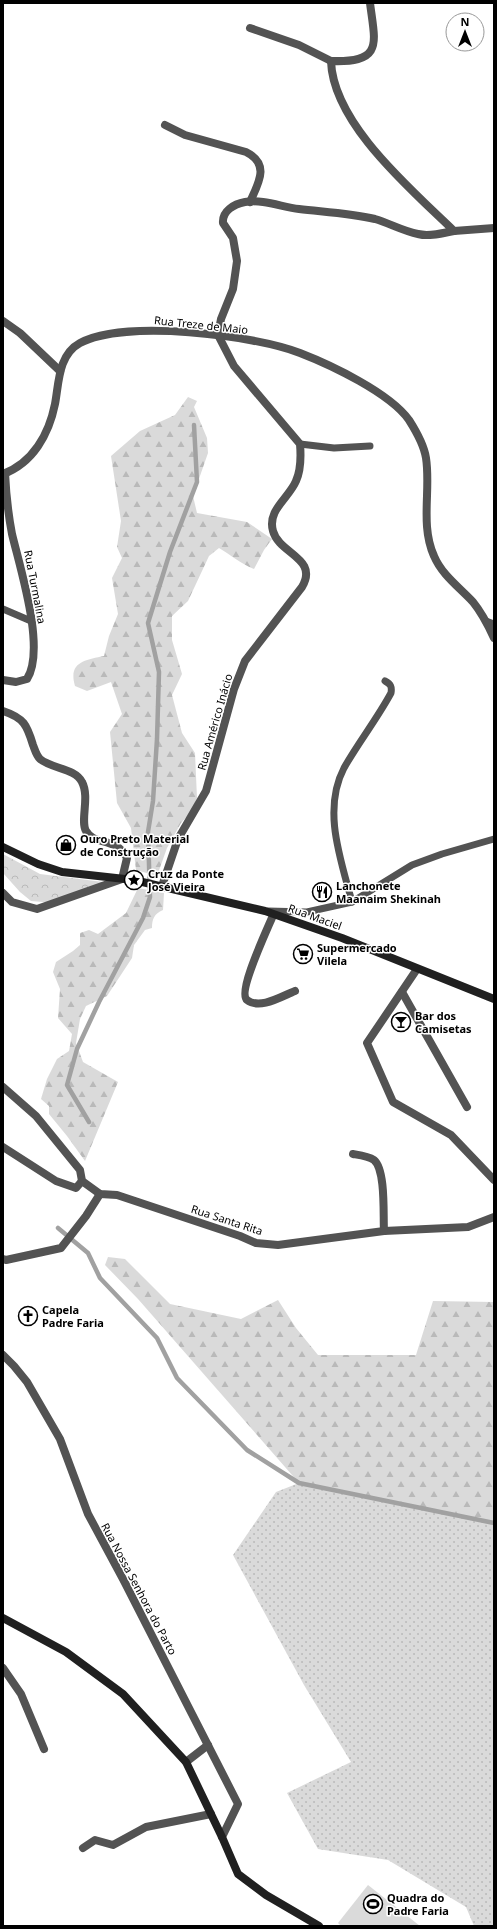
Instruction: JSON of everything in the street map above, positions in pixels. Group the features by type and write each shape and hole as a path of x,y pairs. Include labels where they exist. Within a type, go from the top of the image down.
{"main road":[{"name":"Rua Maciel","path":"3,847 38,864 62,872 153,883 265,911 342,938 494,999"},
{"path":"3,1618 66,1652 123,1694 186,1762 222,1836 238,1874 266,1895 319,1926"}],"street":[{"path":"250,28 299,45 331,61 356,60 365,58 370,52 374,42 374,29 370,3"},
{"path":"331,61 334,83 342,101 358,128 393,173 454,231"},
{"path":"165,125 186,135 246,152 254,156 259,163 261,171 259,182 250,202"},
{"path":"300,444 234,366 218,336 221,319 233,289 237,261 235,244 224,226 224,218 231,208 239,204 250,202 298,209 353,214 418,234 426,235 494,228"},
{"path":"3,321 20,333 60,371"},
{"name":"Rua Treze de Maio","path":"4,474 22,463 39,446 54,407 60,371 69,353 79,344 100,336 145,330 218,336 264,343 299,353 356,380 397,407 408,419 426,457 428,535 434,556 444,572 473,602 490,623 494,638"},
{"name":"Rua Américo Inácio","path":"162,886 178,839 206,791 234,689 246,661 306,580 307,572 305,566 279,542 273,532 272,520 276,509 296,480 301,457 300,444"},
{"name":"Rua Turmalina","path":"3,680 22,682 27,679 30,674 33,650 31,621 23,573 7,507 4,474"},
{"path":"3,711 18,718 25,724 30,732 36,753 40,758 48,764 79,776 83,784 86,797 85,830 90,836 115,844 122,849 127,858 122,879"},
{"name":"Rua Maciel","path":"3,893 12,902 37,909 122,879"},
{"path":"274,914 246,981 245,996 252,1002 268,1002 295,992"},
{"path":"417,969 367,1043 393,1102 451,1135 494,1180"},
{"path":"402,992 467,1107"},
{"path":"3,1087 36,1116 80,1170 82,1180 100,1194 86,1216 61,1248 4,1260 3,1269"},
{"path":"3,1147 64,1185 76,1188 82,1180"},
{"path":"353,1154 370,1158 374,1160 378,1166 382,1188 384,1231"},
{"name":"Rua Santa Rita","path":"100,1194 116,1195 240,1236 256,1243 278,1245 384,1231 468,1228 494,1217"},
{"name":"Rua Nossa Senhora do Parto","path":"3,1355 27,1382 60,1439 88,1514 238,1804 222,1836"},
{"path":"3,1668 20,1694 44,1749"},
{"path":"186,1762 208,1745"},
{"path":"83,1848 94,1840 113,1845 146,1827 211,1814"}],"lane":[{"path":"300,444 334,448 370,446"},
{"path":"3,609 31,621"},
{"path":"352,902 334,819 336,795 344,770 391,693 392,688 389,683 385,681"},
{"path":"265,911 307,912 352,902 412,865 442,854 494,839"}],"green space":[{"path":"188,397 197,401 194,407 207,438 208,453 193,496 197,513 247,522 272,539 264,550 254,569 240,562 219,548 209,556 188,601 172,616 172,640 182,674 172,695 182,733 195,753 197,798 191,812 181,823 167,848 157,876 136,870 131,828 117,803 110,732 122,714 111,682 87,691 75,686 73,678 76,667 80,664 90,659 104,656 109,636 118,614 112,578 122,558 117,547 121,521 111,456 140,431 175,415"},
{"path":"3,854 40,874 119,884 97,888 55,903 31,901 20,892 3,873"},
{"path":"138,888 164,893 163,910 157,913 154,917 152,928 145,930 134,945 132,958 107,996 86,1006 80,1019 76,1043 83,1062 118,1082 85,1161 49,1114 49,1106 41,1099 47,1079 57,1059 69,1051 72,1034 58,1018 60,989 53,972 56,962 80,945 80,933 89,930 98,934 126,913"},
{"path":"108,1257 125,1259 170,1304 241,1319 278,1300 296,1328 318,1355 416,1355 433,1301 494,1302 494,1523 299,1483 138,1299 105,1265"},
{"path":"299,1483 494,1523 494,1926 474,1926 466,1907 388,1860 318,1849 287,1793 351,1762 304,1685 233,1555 276,1492"},
{"name":"Quadra do Padre Faria","path":"368,1885 420,1926 341,1926 338,1923"}],"waterway":[{"path":"89,1122 67,1085 77,1049 99,1002 143,918 150,897 148,832 153,801 159,672 148,623 170,552 197,482 194,425"},
{"path":"58,1228 88,1253 100,1278 157,1338 177,1378 247,1450 299,1483 494,1523"}],"place":[{"name":"Ouro Preto Material de Construção","path":"66,845"},
{"name":"Cruz da Ponte José Vieira","path":"134,880"},
{"name":"Lanchonete Maanaim Shekinah","path":"322,892"},
{"name":"Supermercado Vilela","path":"303,954"},
{"name":"Bar dos Camisetas","path":"401,1022"},
{"name":"Capela Padre Faria","path":"28,1316"},
{"name":"Quadra do Padre Faria","path":"373,1904"}]}
